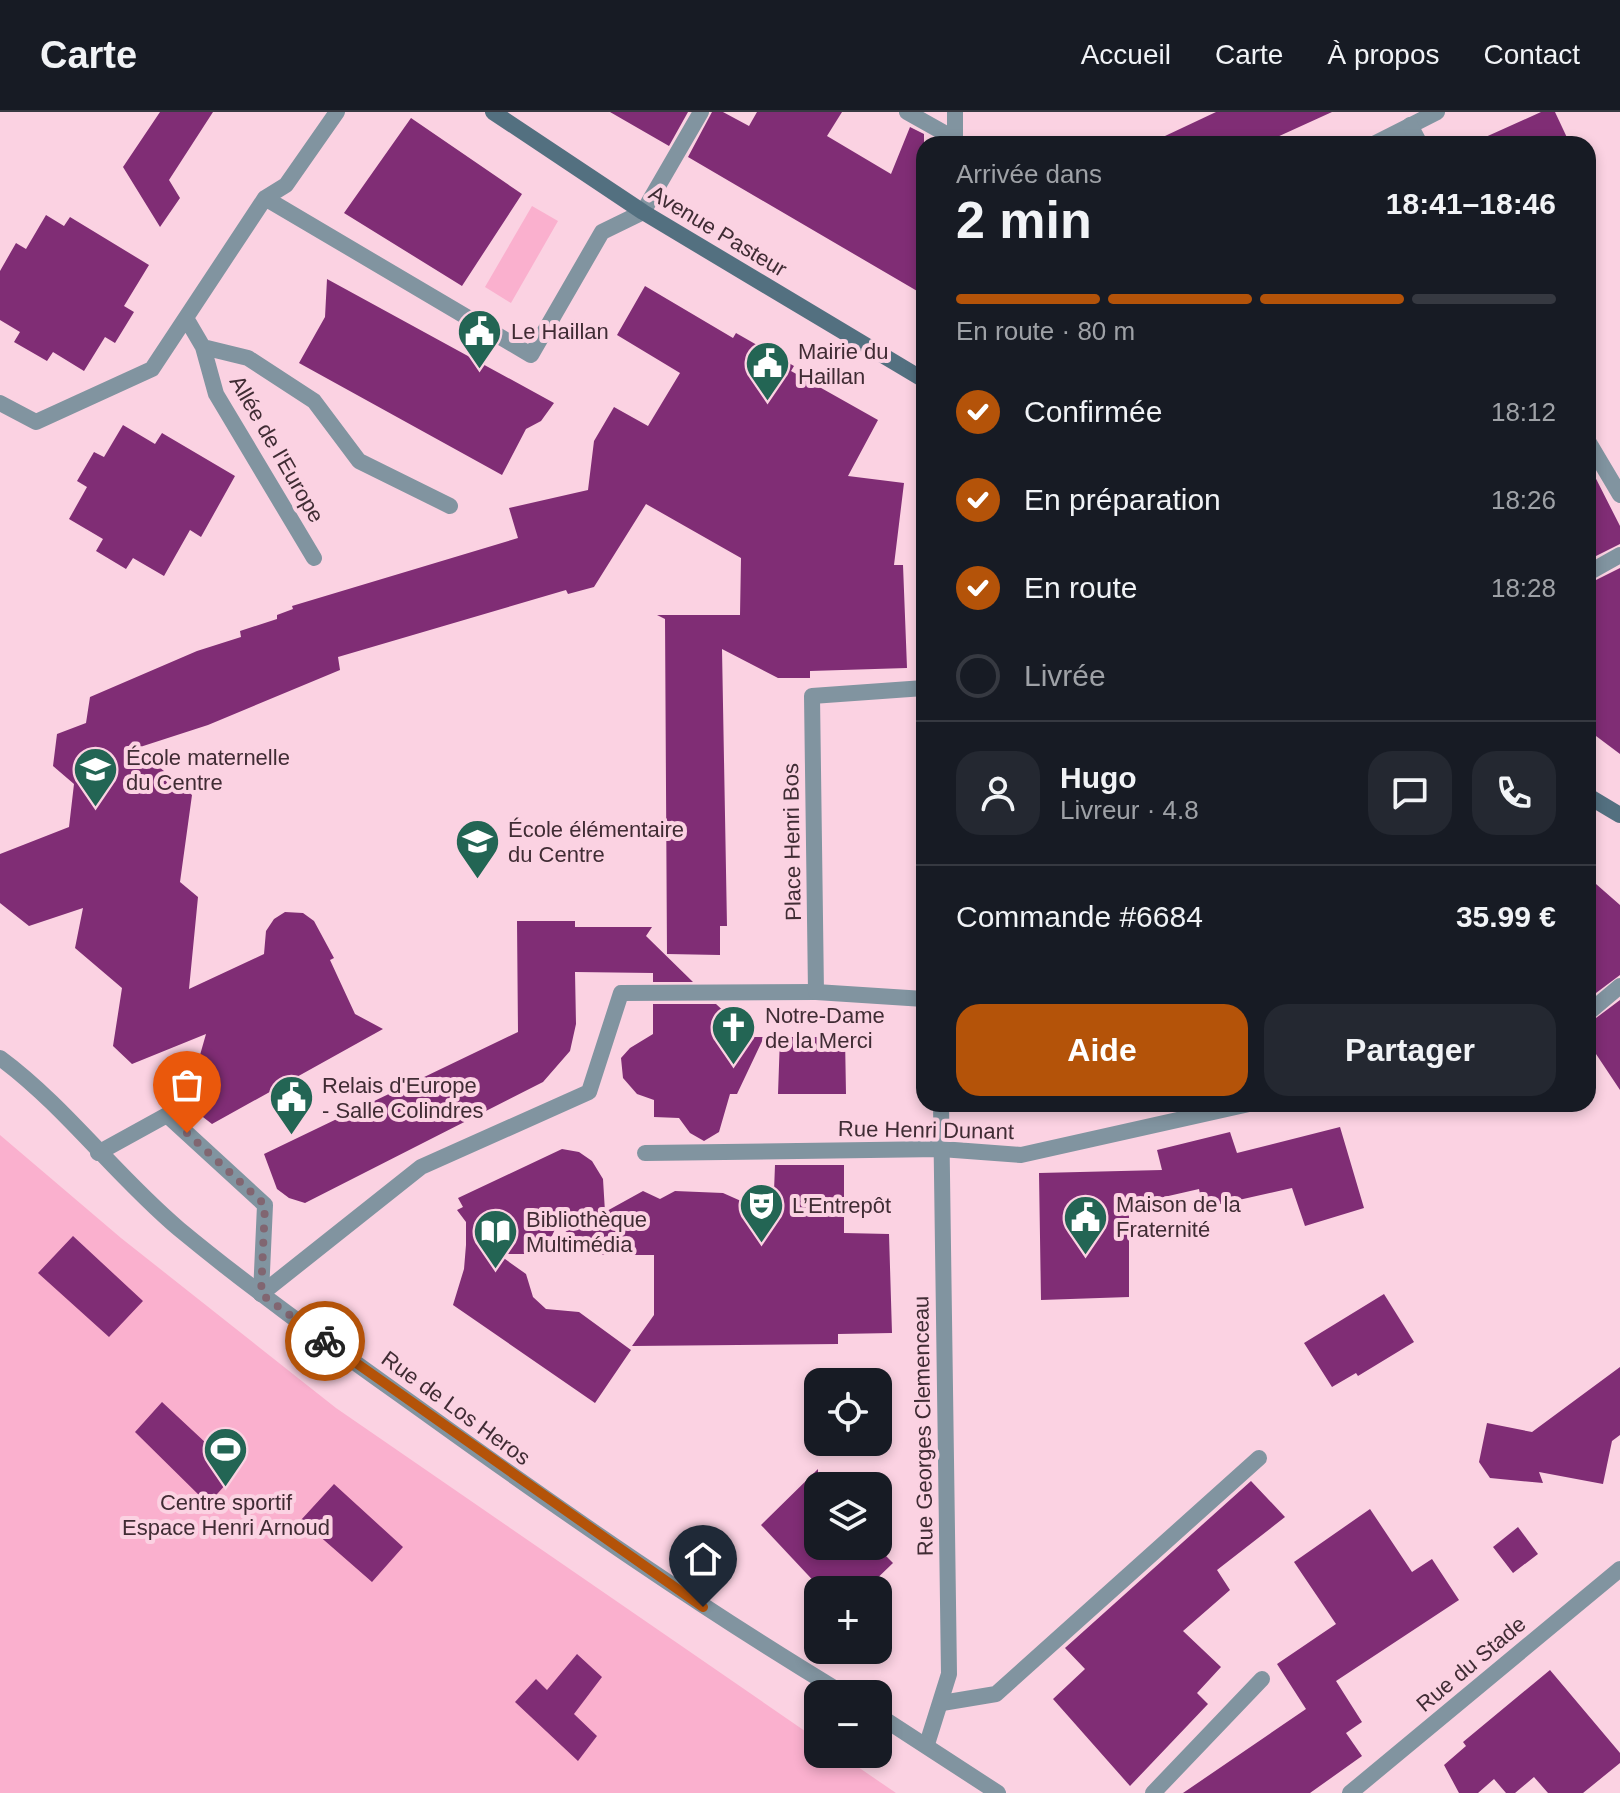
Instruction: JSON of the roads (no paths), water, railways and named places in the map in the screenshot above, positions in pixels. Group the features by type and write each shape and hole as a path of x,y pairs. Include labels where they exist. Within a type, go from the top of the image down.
{"main road":[{"name":"Avenue Pasteur","path":"493,112 643,212 916,375"},
{"path":"1596,801 1620,815"}],"street":[{"path":"0,403 36,422 152,369 265,198 286,185 337,112"},
{"path":"265,198 531,355 602,232 643,212 701,112"},
{"path":"907,112 947,136"},
{"path":"955,112 955,136"},
{"path":"1389,136 1437,112"},
{"path":"1410,125 1416,136"},
{"name":"Allée de l'Europe","path":"186,318 203,347 216,394 314,558"},
{"path":"203,347 248,358 314,401 359,461 450,506"},
{"path":"1596,454 1620,495"},
{"path":"1596,568 1620,555"},
{"name":"Place Henri Bos","path":"816,992 812,696 916,689"},
{"path":"1596,1006 1620,986"},
{"path":"261,1294 421,1167 589,1092 621,993 816,992 916,998"},
{"name":"Rue de Los Heros","path":"0,1058 30,1080 98,1153 178,1227 261,1294 607,1543 727,1624 821,1680"},
{"name":"Rue Georges Clemenceau","path":"927,1744 949,1674 941,1112"},
{"name":"Rue Henri Dunant","path":"645,1153 941,1149 1021,1155 1213,1112"},
{"path":"98,1153 167,1115 265,1205 261,1294"},
{"path":"942,1703 996,1694 1259,1458"},
{"name":"Rue du Stade","path":"1350,1793 1620,1569"},
{"path":"1153,1793 1262,1679"},
{"path":"892,1723 998,1793"}],"place":[{"name":"Le Haillan","path":"480,370"},
{"name":"Mairie du Haillan","path":"767,403"},
{"name":"École maternelle du Centre","path":"95,809"},
{"name":"École élémentaire du Centre","path":"477,881"},
{"name":"Notre-Dame de la Merci","path":"734,1067"},
{"name":"Relais d'Europe - Salle Colindres","path":"291,1137"},
{"name":"L’Entrepôt","path":"761,1244"},
{"name":"Maison de la Fraternité","path":"1085,1256"},
{"name":"Bibliothèque Multimédia","path":"495,1271"},
{"name":"Centre sportif Espace Henri Arnoud","path":"226,1488"}]}
